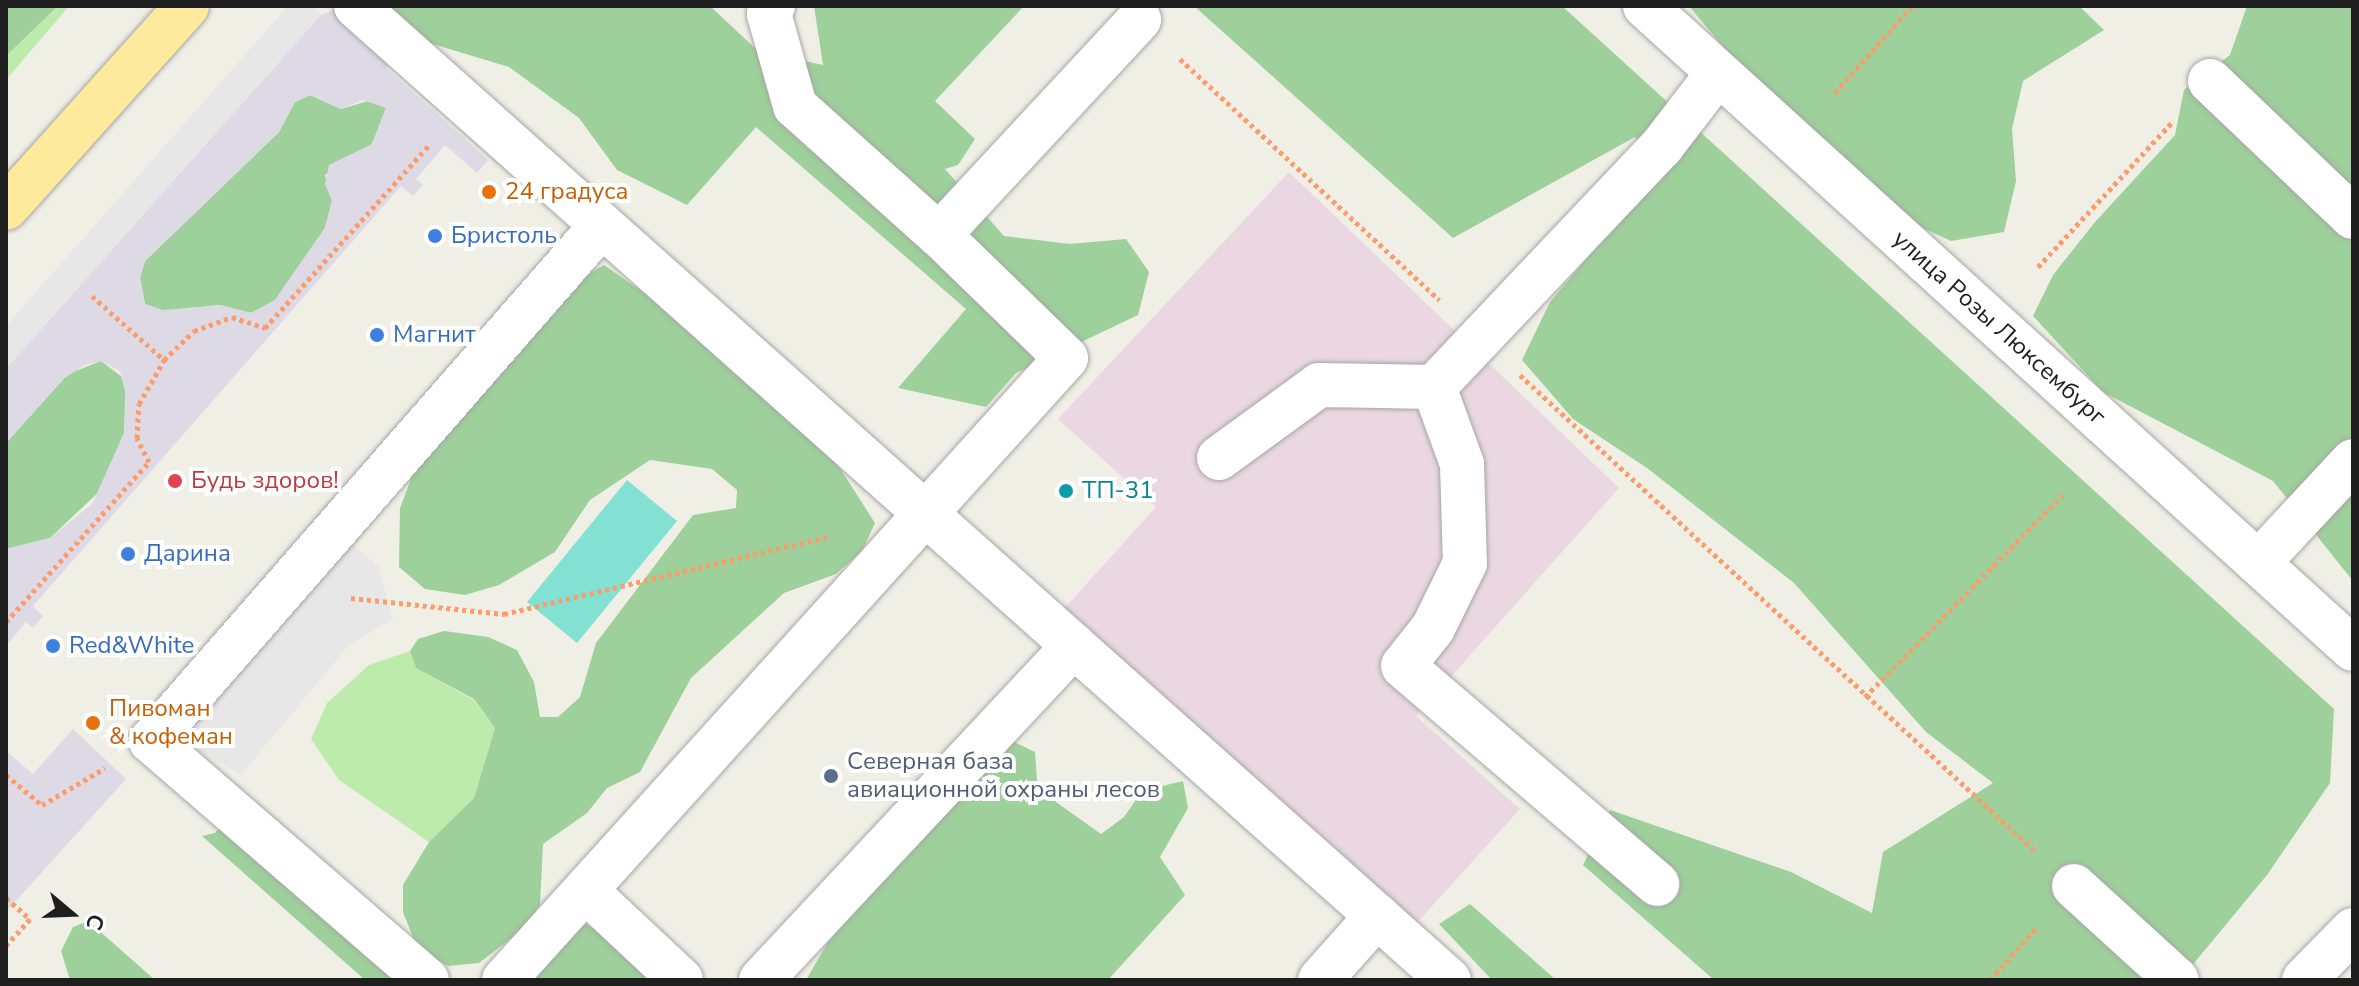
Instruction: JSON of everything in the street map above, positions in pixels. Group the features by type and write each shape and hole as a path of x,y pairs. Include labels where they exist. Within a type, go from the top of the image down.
{"main road":[{"path":"6,208 187,6"}],"street":[{"path":"356,6 464,106 602,225 1449,980"},
{"path":"504,980 1066,358 939,235 795,106 769,14 773,6"},
{"name":"улица Розы Люксембург","path":"1654,9 1718,73 2353,649"},
{"path":"939,235 1139,20"},
{"path":"1219,458 1319,385 1434,387 1662,146 1718,73"},
{"path":"2210,81 2353,217"},
{"path":"427,980 151,741 602,225"},
{"path":"1434,387 1462,464 1465,563 1433,628 1403,666 1657,884"},
{"path":"2258,563 2353,461"},
{"path":"761,980 1074,645"},
{"path":"2074,886 2177,980"},
{"path":"586,891 681,980"},
{"path":"1320,980 1377,916"},
{"path":"2304,980 2353,930"}],"path":[{"path":"1835,93 1912,6"},
{"path":"1139,20 1865,697 2074,886 1990,980"},
{"path":"2038,267 2210,81"},
{"path":"6,622 149,462 137,438 139,404 164,360 194,331 232,317 265,328 464,106"},
{"path":"92,296 164,360"},
{"path":"1865,697 2063,495"},
{"path":"287,584 364,601 504,614 836,535"},
{"path":"6,775 42,805 151,741"},
{"path":"6,898 30,919 6,946"}],"shaded area":[{"path":"288,6 310,6 321,15 6,369 6,326"},
{"path":"341,7 396,54 386,68 488,160 477,173 445,145 416,179 423,185 413,196 401,186 33,606 43,616 33,628 26,622 6,646 6,549 50,538 92,504 124,433 126,396 120,371 101,361 85,365 63,379 6,443 6,369 321,15","holes":["310,95 341,109 363,100 386,108 372,144 329,165 325,184 332,201 325,228 275,300 251,313 220,305 163,310 145,304 140,278 145,261 279,132 295,102"]},
{"path":"1289,172 1619,488 1416,716 1520,809 1414,926 1063,610 1156,507 1058,419"},
{"path":"627,480 677,521 577,643 527,602"},
{"path":"347,540 378,566 393,619 349,645 241,775 175,737"},
{"path":"73,729 126,779 6,912 6,751 33,774"}],"green space":[{"path":"6,6 58,6 6,56"},
{"path":"58,6 69,6 6,80 6,56"},
{"path":"389,6 710,6 757,50 823,65 814,6 1024,6 935,101 975,139 958,165 945,169 1004,236 1070,244 1126,239 1149,272 1138,315 1016,373 986,407 898,388 966,309 756,127 687,205 617,170 579,118 509,67 426,42 401,24"},
{"path":"1194,6 1562,6 2334,709 2330,783 2267,875 2180,980 1714,980 1583,865 1610,810 1791,872 1872,913 1883,852 1993,783 1926,732 1794,583 1647,468 1573,419 1522,360 1550,302 1658,174 1635,137 1453,238"},
{"path":"1689,6 2079,6 2104,30 2023,81 2012,129 2016,181 2004,232 1951,241 1901,218 1745,73"},
{"path":"2247,6 2353,6 2353,581 2273,481 2103,392 2033,316 2053,275 2095,222 2175,135 2184,90 2230,55"},
{"path":"310,95 341,109 371,100 386,108 372,144 325,175 332,201 325,228 275,300 251,313 220,305 163,311 145,304 140,278 145,261 279,132 295,102"},
{"path":"604,265 667,309 834,459 875,523 862,551 836,574 784,593 691,678 640,772 607,788 587,813 543,844 540,905 522,930 479,963 448,966 417,948 403,912 403,885 429,842 474,798 495,728 474,699 416,668 410,651 418,639 444,631 488,637 517,650 534,682 540,717 558,717 580,697 596,643 693,515 736,508 737,490 712,469 650,460 590,500 555,552 499,585 465,595 425,589 399,567 400,508 414,471 586,275"},
{"path":"101,361 126,380 124,433 103,488 50,538 6,549 6,443 68,374"},
{"path":"410,651 416,668 474,700 495,728 474,798 429,842 339,780 311,739 327,703 369,665"},
{"path":"1010,740 1035,752 1037,781 1056,802 1101,834 1124,817 1142,791 1183,781 1188,808 1160,857 1185,895 1108,980 806,980 828,942"},
{"path":"224,822 415,980 365,980 202,836 215,833"},
{"path":"1470,904 1556,980 1492,980 1439,924"},
{"path":"88,921 155,980 70,980 61,951 73,927"},
{"path":"587,925 599,931 656,980 530,980 573,926"}],"place":[{"name":"24 градуса","path":"489,192"},
{"name":"Бристоль","path":"435,236"},
{"name":"Магнит","path":"377,335"},
{"name":"Будь здоров!","path":"175,481"},
{"name":"ТП-31","path":"1066,491"},
{"name":"Дарина","path":"128,554"},
{"name":"Red&White","path":"53,646"},
{"name":"Пивоман & кофеман","path":"93,723"},
{"name":"Северная база авиационной охраны лесов","path":"831,776"}]}
